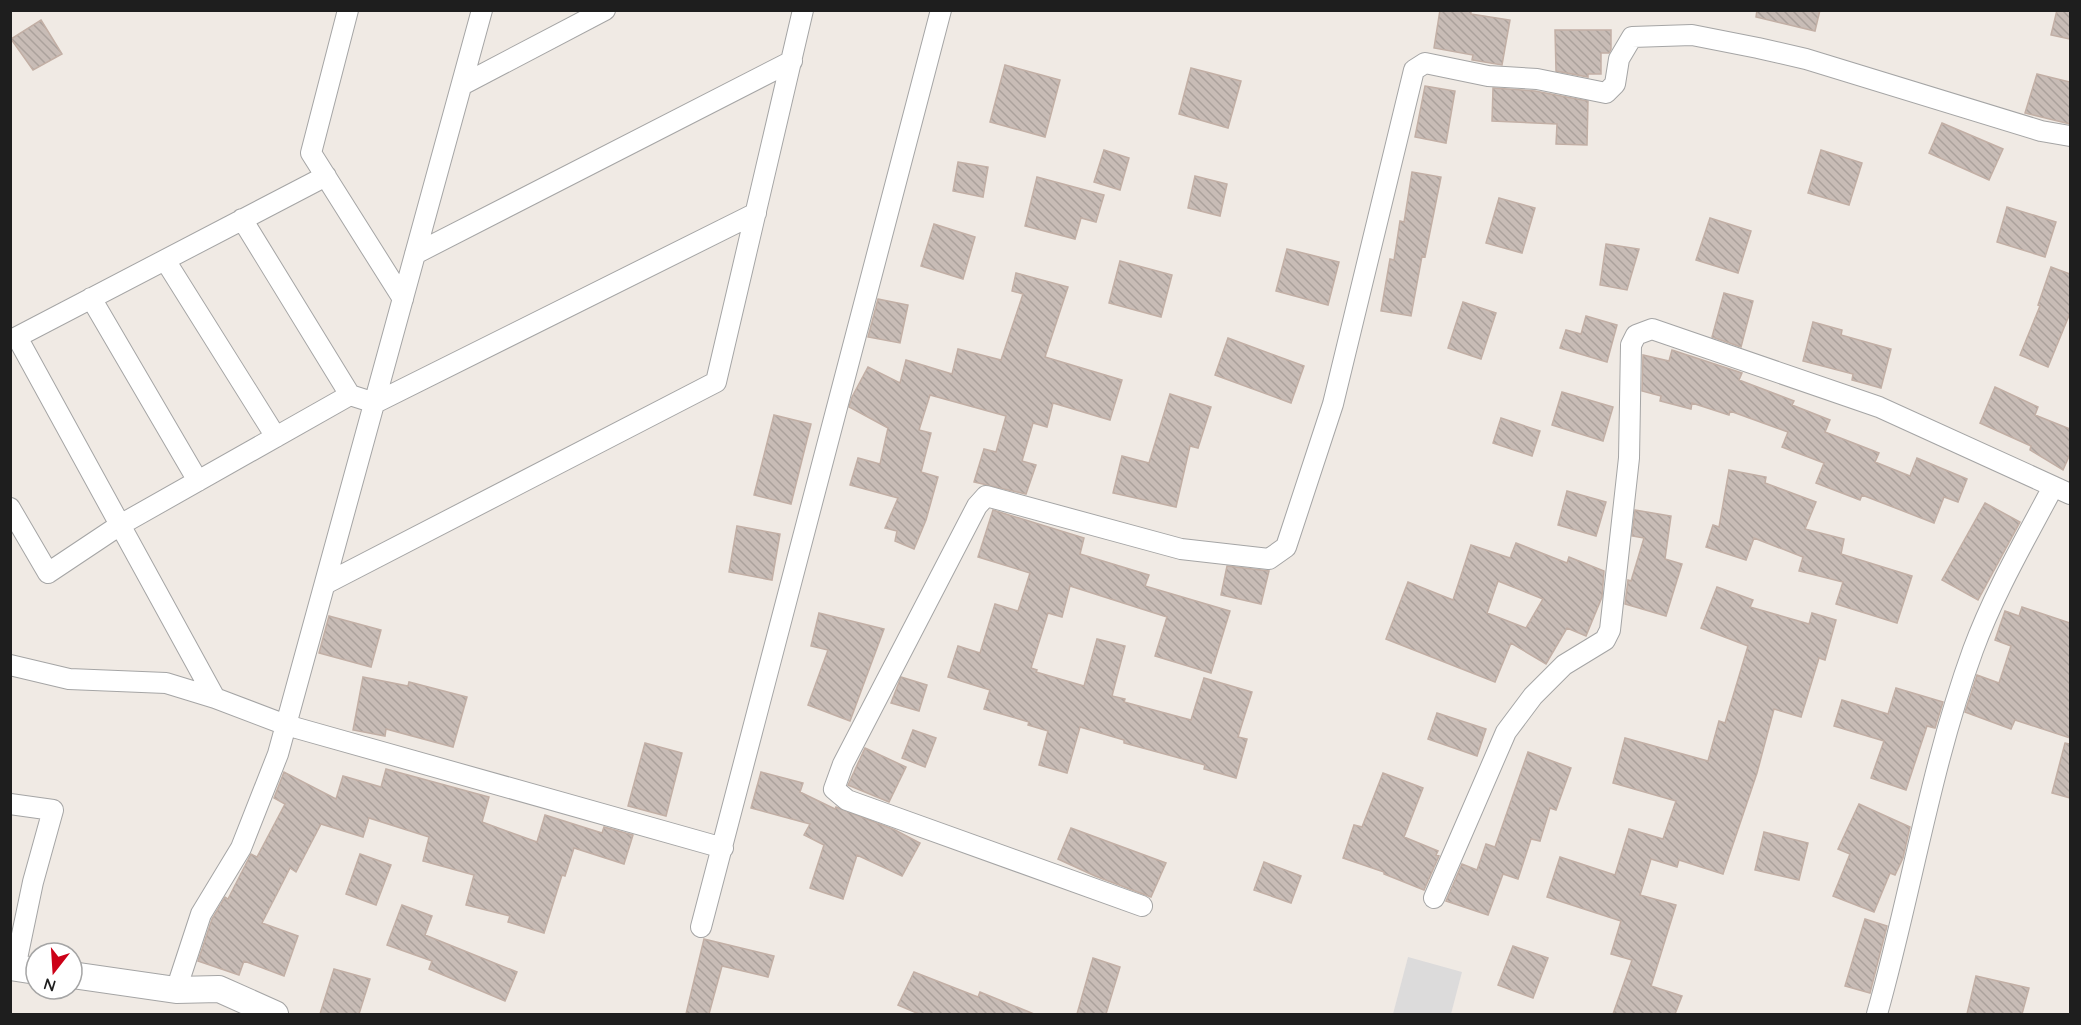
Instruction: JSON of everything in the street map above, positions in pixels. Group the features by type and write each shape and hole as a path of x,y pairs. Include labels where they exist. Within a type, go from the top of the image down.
{"street":[{"path":"348,10 311,153 403,299"},
{"path":"176,990 201,914 242,848 278,754 482,10"},
{"path":"462,85 605,10"},
{"path":"325,584 716,382 803,10"},
{"path":"701,927 941,10"},
{"path":"1142,906 847,800 834,789 843,764 929,594 977,506 986,496 1181,549 1269,559 1286,546 1333,404 1414,70 1425,63 1488,76 1537,79 1606,93 1615,84 1619,59 1632,37 1692,36 1806,59 2007,121 2070,136"},
{"path":"415,254 792,61"},
{"path":"215,698 14,332 91,298 326,176"},
{"path":"242,219 350,395 375,403 756,213"},
{"path":"165,260 276,437"},
{"path":"91,298 198,481"},
{"path":"1434,898 1506,732 1533,696 1564,664 1605,640 1610,630 1629,458 1631,345 1636,335 1652,329 1879,407 2062,490 1980,632 1966,670 1935,774 1899,937 1877,1014"},
{"path":"10,508 48,573 120,525 350,395"},
{"path":"10,665 69,679 166,683 215,698 286,725 723,848"},
{"path":"10,804 53,810 33,882 21,968"},
{"path":"84,977 176,990 219,989 275,1014"}],"shaded area":[{"path":"1408,957 1462,972 1451,1014 1393,1014"}],"building":[{"path":"1440,10 1471,10 1471,14 1510,20 1502,65 1472,60 1473,55 1434,48"},
{"path":"1757,10 1820,10 1815,31 1756,17"},
{"path":"2057,10 2070,10 2070,39 2051,35"},
{"path":"41,20 62,54 33,70 11,39"},
{"path":"1555,30 1611,30 1611,49 1609,53 1601,53 1601,74 1588,74 1588,77 1556,71"},
{"path":"1005,65 1060,80 1045,137 990,122"},
{"path":"1191,68 1241,81 1228,128 1179,114"},
{"path":"2037,74 2070,82 2070,124 2025,113"},
{"path":"1425,86 1455,91 1446,143 1415,137"},
{"path":"1493,88 1535,91 1588,101 1587,145 1556,144 1557,124 1492,121"},
{"path":"1942,123 2003,149 1989,180 1929,153"},
{"path":"1104,150 1129,158 1120,190 1094,182"},
{"path":"1821,150 1862,163 1849,205 1808,193"},
{"path":"958,162 988,167 983,197 953,191"},
{"path":"1412,172 1441,177 1425,257 1422,256 1411,316 1381,311 1390,259 1394,260 1400,221 1404,222"},
{"path":"1195,176 1227,184 1220,216 1188,208"},
{"path":"1037,177 1104,195 1096,222 1081,218 1075,239 1025,226"},
{"path":"1499,198 1535,208 1522,253 1486,243"},
{"path":"2007,207 2056,222 2045,257 1997,242"},
{"path":"1710,218 1751,231 1738,273 1696,260"},
{"path":"934,224 975,237 963,279 921,266"},
{"path":"1606,244 1639,249 1627,290 1600,285"},
{"path":"1287,249 1339,262 1328,305 1276,291"},
{"path":"1120,261 1172,275 1161,317 1109,303"},
{"path":"2051,267 2070,274 2070,313 2048,367 2020,355 2040,306 2038,305"},
{"path":"1016,273 1068,287 1045,357 1122,380 1110,420 1053,403 1047,427 1033,423 1022,461 1036,465 1026,494 974,482 984,449 996,452 1006,416 930,395 919,430 931,433 921,472 938,477 926,520 914,549 895,541 897,531 885,528 898,498 850,485 858,458 880,464 888,428 849,407 852,397 868,367 900,383 906,360 952,374 958,349 1001,360 1023,294 1012,291"},
{"path":"1724,293 1753,301 1741,347 1712,337"},
{"path":"878,299 908,305 900,343 868,337"},
{"path":"1463,302 1496,313 1481,359 1448,348"},
{"path":"1586,316 1617,325 1607,362 1560,348 1566,330 1581,334"},
{"path":"1813,322 1842,330 1841,335 1891,349 1881,388 1852,380 1853,374 1803,361"},
{"path":"1228,338 1304,366 1291,403 1215,375"},
{"path":"1672,350 1742,373 1739,380 1794,401 1792,405 1830,420 1825,432 1879,453 1875,462 1910,476 1917,458 1967,479 1958,502 1944,497 1934,523 1862,495 1860,500 1816,483 1824,463 1782,447 1788,432 1730,411 1729,415 1692,403 1691,409 1660,401 1661,396 1642,391 1643,355 1669,361"},
{"path":"1995,387 2038,407 2035,415 2070,429 2070,454 2063,470 2030,450 2031,446 1980,423"},
{"path":"1562,392 1613,407 1603,441 1552,425"},
{"path":"1170,394 1211,407 1198,448 1190,446 1176,507 1113,493 1122,456 1149,463"},
{"path":"774,415 811,424 791,504 754,495"},
{"path":"1501,418 1540,431 1532,456 1493,443"},
{"path":"1729,470 1766,477 1765,483 1816,502 1805,529 1844,539 1841,554 1912,576 1897,623 1836,604 1843,582 1799,571 1803,557 1754,538 1746,560 1706,547 1713,525 1719,527"},
{"path":"1567,491 1606,502 1596,536 1558,525"},
{"path":"1985,503 2020,522 1978,600 1942,580"},
{"path":"993,510 1084,538 1080,554 1149,575 1145,586 1230,611 1211,673 1155,656 1167,617 1070,586 1062,617 1048,613 1031,668 1037,670 1036,672 1084,686 1097,639 1125,646 1112,696 1125,699 1124,702 1191,720 1204,678 1252,692 1238,737 1247,739 1236,778 1204,769 1205,765 1124,743 1124,740 1080,727 1067,773 1039,765 1048,731 1028,725 1029,722 984,709 990,690 948,677 958,646 980,653 995,604 1018,611 1030,573 978,557"},
{"path":"1635,510 1671,516 1665,559 1682,564 1666,616 1625,604 1628,580 1631,581 1644,538 1632,536"},
{"path":"737,526 780,534 772,580 729,572"},
{"path":"1516,543 1567,563 1569,557 1604,571 1602,597 1586,636 1567,628 1546,664 1511,643 1495,682 1386,639 1408,582 1453,600 1471,545 1510,558","holes":["1498,581 1543,599 1526,628 1487,613"]},
{"path":"1227,566 1269,571 1261,604 1221,595"},
{"path":"1717,587 1753,600 1750,607 1809,624 1812,613 1836,620 1825,660 1819,658 1801,717 1774,709 1757,773 1723,874 1679,860 1677,867 1651,859 1640,895 1676,905 1651,986 1682,996 1675,1014 1613,1014 1632,960 1611,954 1621,921 1547,897 1560,857 1615,875 1629,829 1663,839 1676,801 1613,783 1625,738 1708,761 1719,721 1725,723 1748,646 1701,628"},
{"path":"2022,607 2070,623 2070,738 2015,720 2011,729 1965,712 1977,675 1999,683 2011,646 1995,640 2005,611 2019,616"},
{"path":"819,613 884,629 850,721 808,705 828,650 811,646"},
{"path":"329,616 381,630 371,667 319,653"},
{"path":"363,677 408,686 409,682 467,697 453,747 386,729 385,736 353,730"},
{"path":"901,677 927,685 919,711 891,703"},
{"path":"1896,688 1943,702 1935,728 1927,726 1906,790 1871,778 1884,741 1834,726 1842,700 1888,714"},
{"path":"1437,713 1486,729 1477,756 1428,739"},
{"path":"913,730 936,738 925,767 902,758"},
{"path":"645,743 682,753 666,816 628,806"},
{"path":"2065,743 2070,744 2070,798 2052,793"},
{"path":"865,748 906,767 889,802 848,785"},
{"path":"1528,752 1571,768 1556,810 1550,808 1540,841 1531,839 1518,879 1503,874 1488,915 1446,901 1462,864 1477,870 1486,844 1495,847"},
{"path":"386,769 489,797 482,822 537,842 545,815 602,833 604,827 633,835 624,864 574,848 565,876 562,875 544,933 508,922 510,916 466,905 474,875 423,861 429,837 369,818 363,837 321,824 296,872 290,868 262,923 298,936 284,976 244,961 239,975 198,961 212,919 225,897 228,899 251,854 257,857 285,804 274,798 284,772 336,799 343,776 381,787"},
{"path":"761,772 803,783 800,792 835,809 836,807 895,830 920,843 902,876 857,855 843,899 810,888 824,845 804,835 810,824 751,808"},
{"path":"1383,773 1423,788 1404,837 1438,851 1436,855 1439,856 1424,890 1384,874 1384,872 1343,858 1354,825 1362,827"},
{"path":"1859,804 1910,827 1903,858 1895,875 1890,873 1874,912 1833,896 1850,854 1838,849"},
{"path":"1071,828 1166,863 1151,897 1058,859"},
{"path":"1764,832 1808,843 1799,880 1755,870"},
{"path":"360,854 391,865 376,905 346,894"},
{"path":"1264,862 1301,876 1291,903 1254,890"},
{"path":"402,905 432,916 425,935 517,972 505,1001 429,969 432,961 387,945"},
{"path":"1865,919 1887,926 1870,993 1845,986"},
{"path":"704,939 774,956 768,977 722,966 709,1014 686,1014"},
{"path":"1513,946 1548,958 1533,998 1498,985"},
{"path":"1093,958 1120,967 1106,1014 1077,1014"},
{"path":"334,969 370,979 359,1014 320,1014"},
{"path":"914,972 978,997 980,992 1034,1014 919,1014 898,1005"},
{"path":"1976,976 2029,988 2022,1014 1967,1014"}]}
